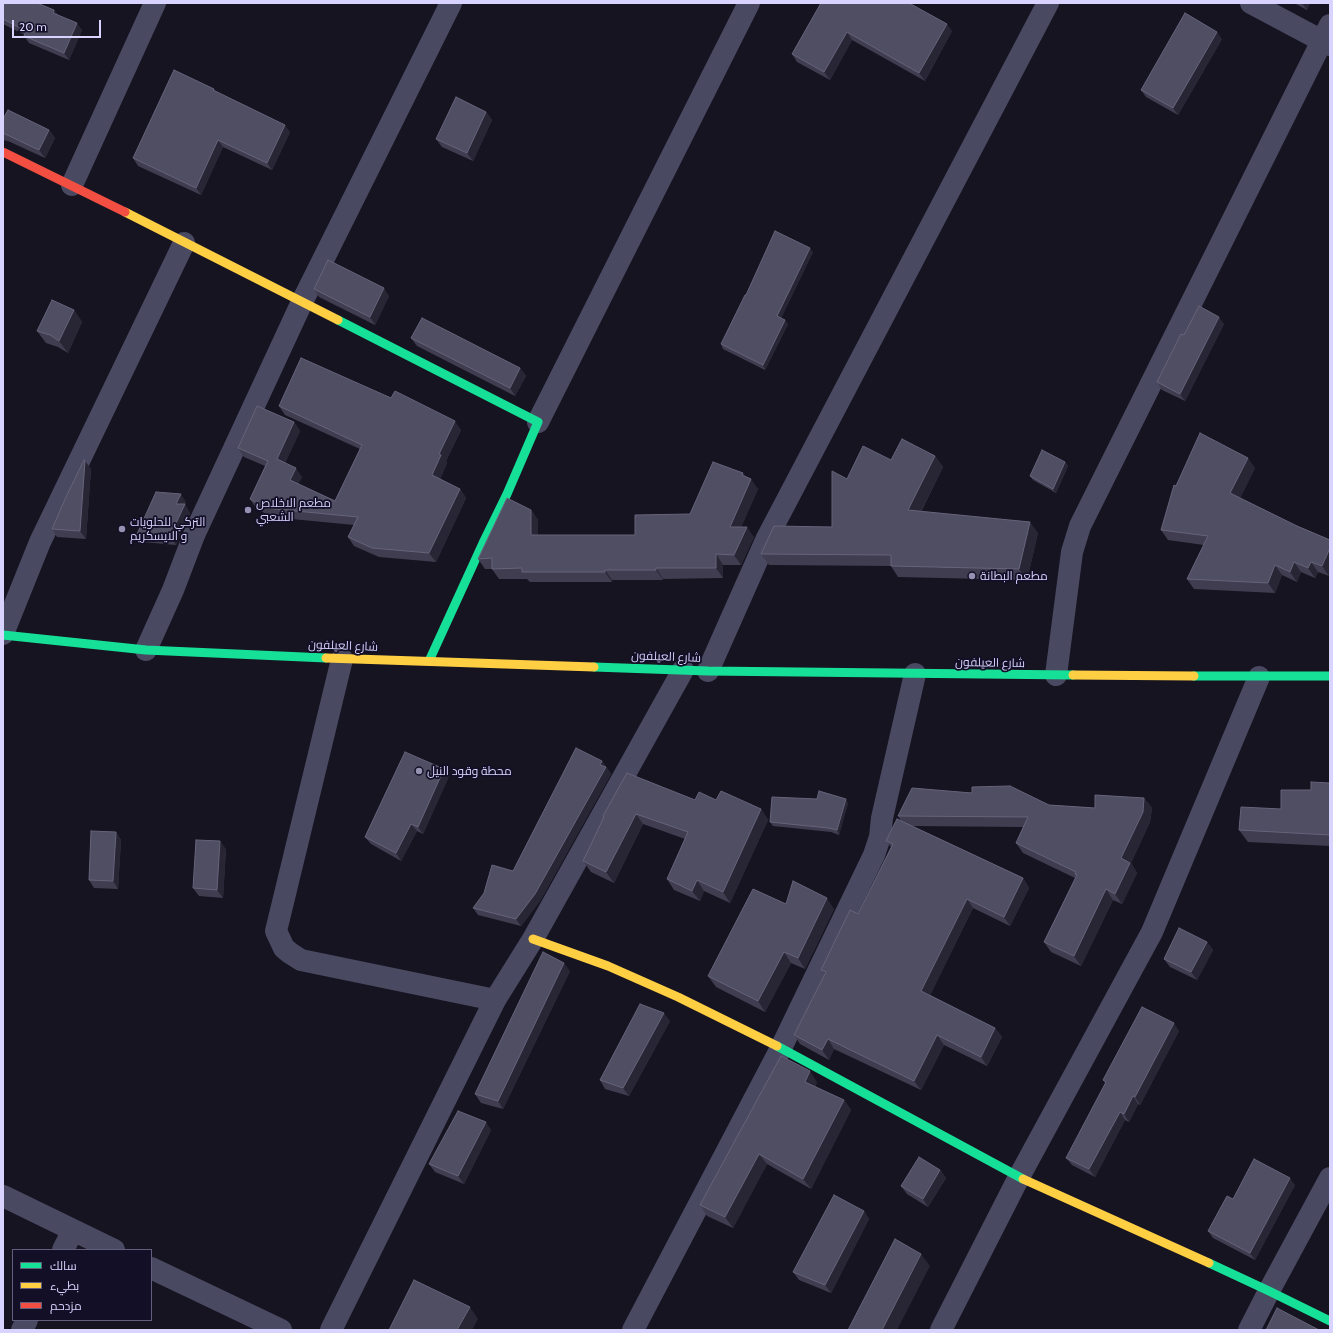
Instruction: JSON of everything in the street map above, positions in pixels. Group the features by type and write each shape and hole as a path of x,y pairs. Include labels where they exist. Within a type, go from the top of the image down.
{"main road":[{"path":"3,152 72,185 538,422 507,494 429,661"},
{"name":"شارع العيلفون","path":"3,634 146,650 342,659 708,671 1259,677 1330,676"},
{"path":"533,939 608,966 678,998 781,1048 1019,1177 1269,1291 1330,1321"}],"street":[{"path":"72,185 155,3"},
{"path":"146,650 173,590 194,535 302,302 452,3"},
{"path":"538,422 596,310 749,3"},
{"path":"708,671 767,538 1048,3"},
{"path":"1056,675 1072,552 1080,526 1327,37 1251,3"},
{"path":"3,634 40,542 184,242"},
{"path":"342,659 276,931 284,948 301,960 495,1000"},
{"path":"331,1330 495,1000 533,939 683,670"},
{"path":"633,1330 781,1048 874,855 880,837 882,818 915,674"},
{"path":"941,1330 1019,1177 1152,932 1259,677"},
{"path":"1249,1330 1330,1178"},
{"path":"3,1196 112,1249"},
{"path":"64,1249 73,1230"},
{"path":"152,1268 282,1330"},
{"path":"22,1330 26,1321"}],"building":[{"path":"3,3 37,3 54,10 53,13 77,23 64,53 24,36 26,31 3,19"},
{"path":"821,3 909,3 947,24 919,73 847,32 824,72 792,54"},
{"path":"1185,13 1217,32 1173,108 1141,90"},
{"path":"174,70 285,125 267,163 218,140 196,188 133,158"},
{"path":"456,97 486,112 467,153 436,139"},
{"path":"8,110 49,130 39,150 3,133 3,119"},
{"path":"775,231 810,248 777,316 785,320 763,365 721,344 746,295"},
{"path":"328,260 384,288 370,317 314,289"},
{"path":"52,300 74,310 59,341 50,335 37,331"},
{"path":"1199,306 1219,317 1180,394 1157,382 1181,334 1184,335"},
{"path":"422,318 520,368 510,388 411,338"},
{"path":"301,358 391,398 395,391 455,421 439,454 441,455 432,475 460,489 429,553 372,548 348,537 358,517 265,508 250,499 268,461 238,448 257,406 294,422 277,459 296,468 290,480 335,501 362,445 279,406"},
{"path":"1200,433 1248,458 1230,493 1297,526 1330,540 1330,548 1322,566 1311,562 1308,568 1294,562 1290,572 1275,565 1268,583 1187,579 1208,536 1161,530 1174,485 1176,486"},
{"path":"902,439 935,456 908,510 1030,522 1019,569 891,566 891,555 761,554 774,526 832,527 832,471 847,479 863,446 891,460"},
{"path":"1042,450 1065,462 1053,489 1030,476"},
{"path":"84,460 80,531 52,529 66,497"},
{"path":"713,462 743,473 742,475 751,479 730,527 747,527 734,555 716,554 716,568 656,568 656,570 605,570 605,572 522,572 522,568 492,569 492,558 478,559 507,498 531,510 531,535 635,535 635,515 690,514"},
{"path":"156,492 181,494 176,504 185,504 170,536 137,534"},
{"path":"576,748 602,761 600,765 606,767 535,894 516,919 473,908 484,893 492,865 513,871"},
{"path":"405,752 444,769 418,827 411,824 396,853 365,837"},
{"path":"627,773 695,800 699,792 716,800 721,791 761,809 723,892 697,880 692,891 667,879 688,832 636,814 606,872 583,861 604,817 603,816"},
{"path":"1311,782 1330,783 1330,835 1239,830 1241,807 1281,809 1281,790 1311,790"},
{"path":"1010,786 1049,805 1095,808 1095,795 1144,798 1143,812 1121,858 1130,863 1115,894 1106,889 1074,956 1044,942 1077,875 1075,874 1076,872 1016,843 1028,817 898,816 912,788 972,793 972,787"},
{"path":"819,791 846,799 837,830 770,822 772,797 817,799"},
{"path":"897,819 1023,878 1004,917 967,899 921,991 995,1028 981,1057 937,1035 914,1081 828,1039 822,1050 794,1035 826,972 821,970 850,910 858,914 893,844 886,841"},
{"path":"91,831 116,832 113,881 89,880"},
{"path":"196,840 220,841 217,890 193,888"},
{"path":"793,881 827,898 798,958 784,952 758,1001 708,976 753,889 786,904"},
{"path":"1179,928 1207,942 1191,972 1164,959"},
{"path":"543,952 564,963 498,1101 475,1094"},
{"path":"640,1004 664,1013 623,1088 600,1080"},
{"path":"1142,1007 1174,1023 1135,1097 1133,1096 1124,1114 1120,1112 1089,1169 1066,1158 1106,1082 1103,1080"},
{"path":"781,1056 810,1071 805,1082 844,1100 803,1179 759,1154 725,1217 700,1205"},
{"path":"458,1111 486,1122 458,1176 429,1164"},
{"path":"919,1157 940,1170 923,1199 901,1186"},
{"path":"1254,1159 1290,1178 1250,1253 1208,1231 1227,1196 1233,1199"},
{"path":"834,1195 864,1211 825,1285 793,1272"},
{"path":"895,1239 921,1254 882,1330 848,1330"},
{"path":"414,1280 470,1307 457,1330 389,1330"},
{"path":"1277,1308 1319,1330 1266,1330"}],"traffic: fast":[{"path":"338,320 538,422 507,494 429,661"},
{"path":"3,635 146,650 326,658"},
{"path":"594,667 708,671 1073,675"},
{"path":"1194,676 1330,676"},
{"path":"777,1046 1023,1179"},
{"path":"1209,1263 1330,1321"}],"traffic: slow":[{"path":"125,212 338,320"},
{"path":"326,658 594,667"},
{"path":"1073,675 1194,676"},
{"path":"533,939 608,966 678,997 777,1046"},
{"path":"1023,1179 1209,1263"}],"traffic: jam":[{"path":"3,152 125,212"}],"place":[{"name":"مطعم الاخلاص الشعبي","path":"248,510"},
{"name":"التركي للحلويات و الايسكريم","path":"122,529"},
{"name":"مطعم البطانة","path":"972,576"},
{"name":"محطة وقود النيل","path":"419,771"}]}
